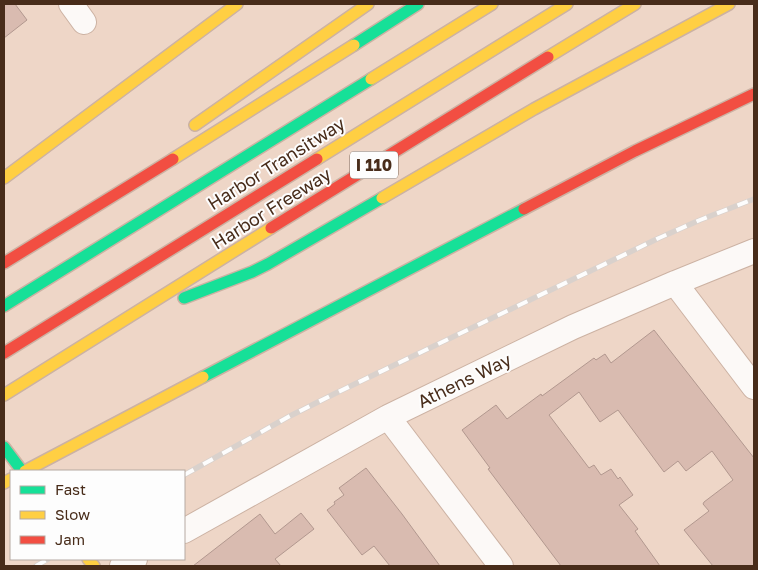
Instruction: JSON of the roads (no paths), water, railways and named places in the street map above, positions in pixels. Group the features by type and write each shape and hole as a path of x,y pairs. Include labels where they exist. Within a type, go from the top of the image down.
{"main road":[{"path":"75,124 222,4"},
{"path":"4,178 237,4"},
{"path":"182,134 368,4"},
{"path":"4,263 284,90 418,4"},
{"name":"Harbor Transitway","path":"4,306 492,4"},
{"name":"Harbor Transitway","path":"4,353 567,4"},
{"name":"Harbor Freeway","path":"4,395 409,142 635,4"},
{"path":"113,328 147,312 252,272 268,264 534,109 729,4"},
{"path":"26,470 635,151 754,94"},
{"path":"4,259 109,185"},
{"path":"4,448 23,470"}],"street":[{"name":"Athens Way","path":"185,530 388,417 573,327 754,251"},
{"path":"675,283 754,387"},
{"path":"388,417 501,566"},
{"path":"122,566 133,560"}],"railway":[{"path":"185,474 288,417 334,394 659,238 754,199"},
{"path":"36,566 46,560"}]}
